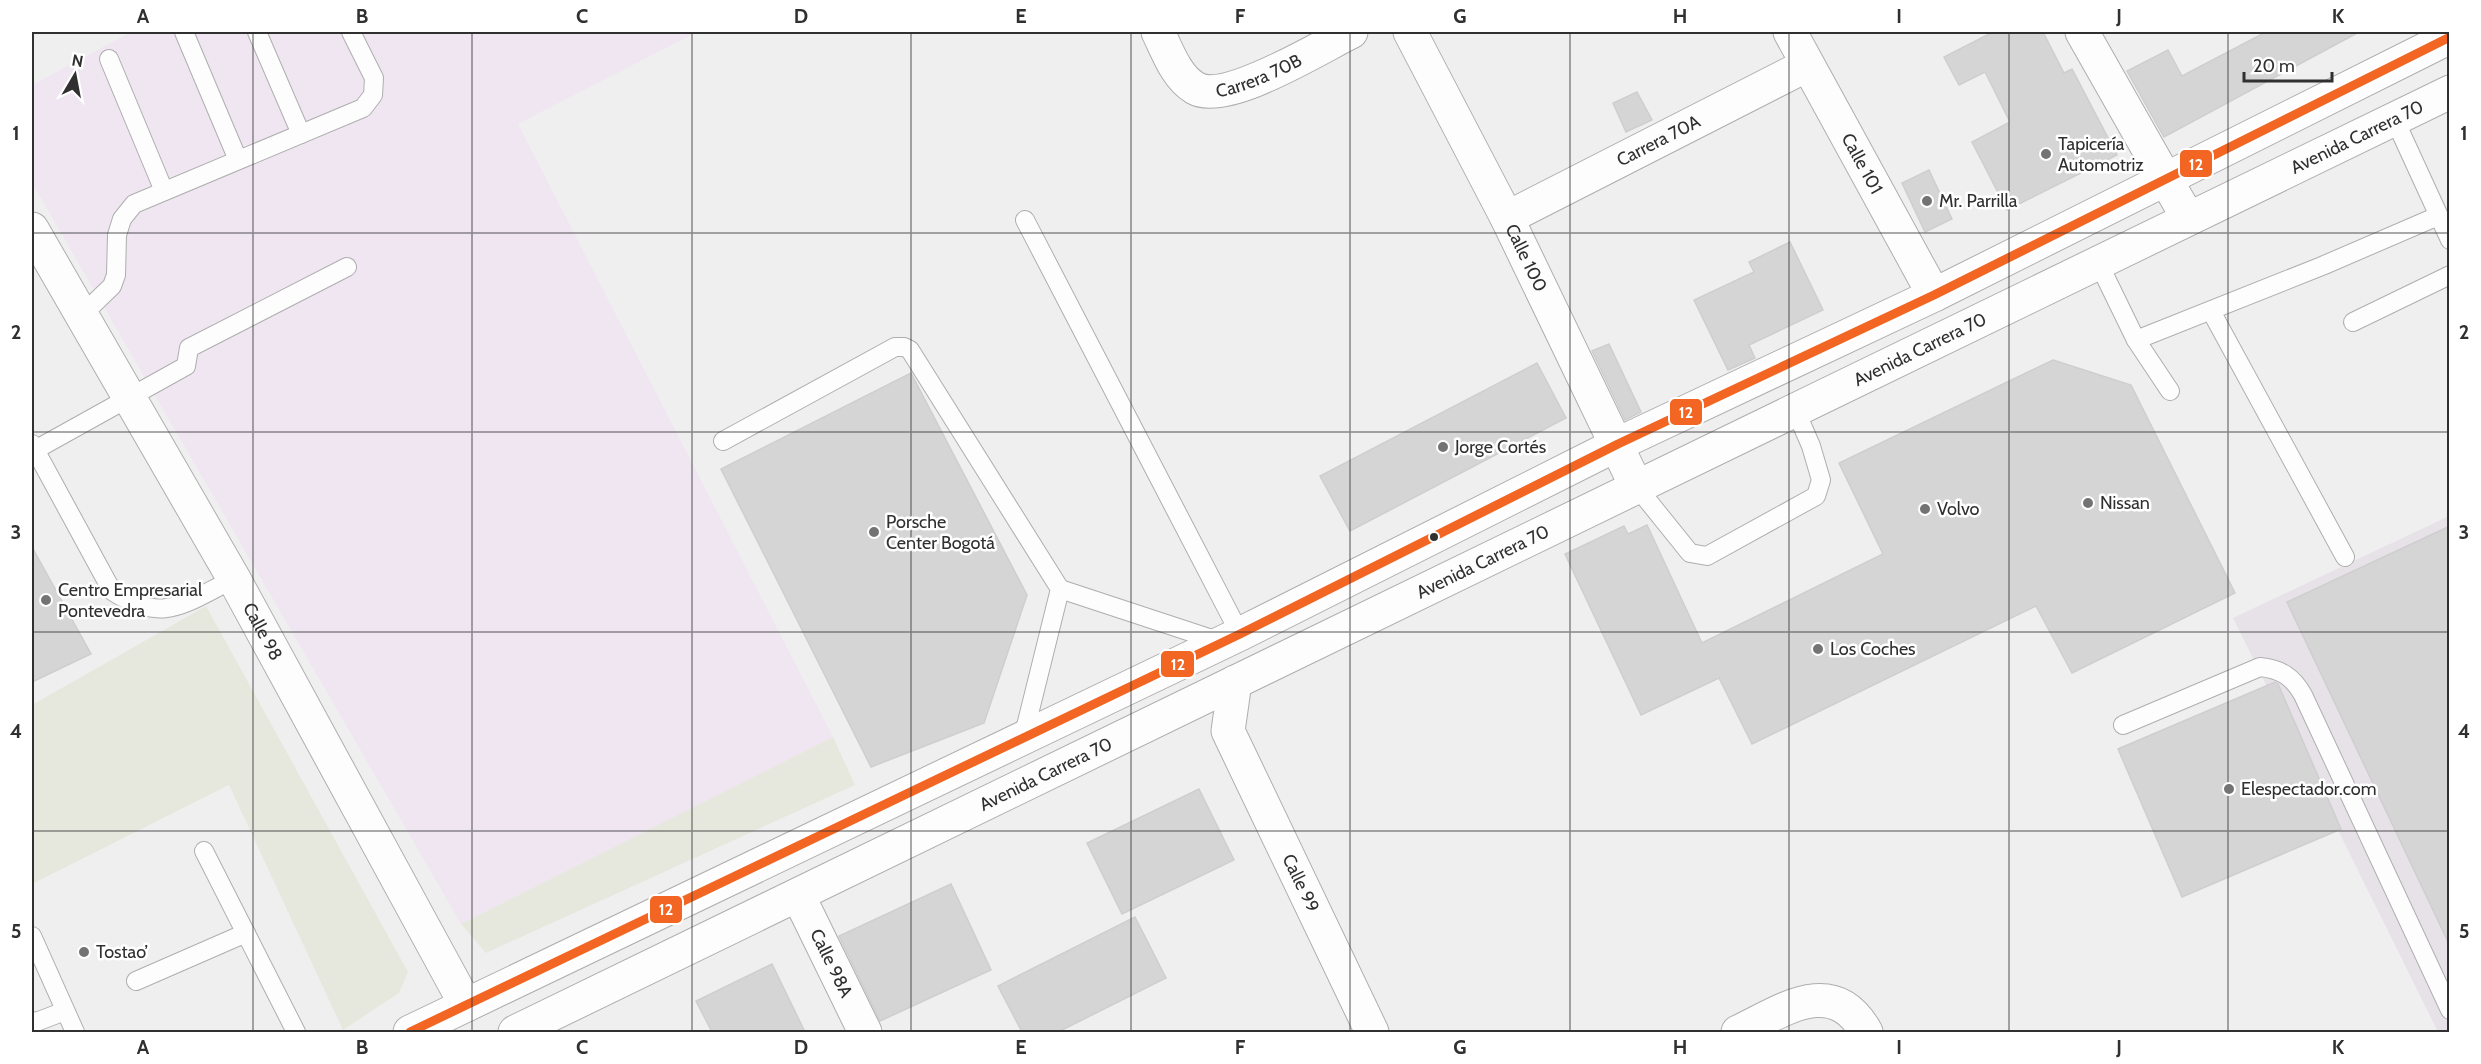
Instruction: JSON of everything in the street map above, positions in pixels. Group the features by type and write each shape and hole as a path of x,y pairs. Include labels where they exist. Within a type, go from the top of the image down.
{"street":[{"name":"Carrera 70B","path":"1158,32 1177,70 1196,89 1222,92 1242,87 1351,32"},
{"name":"Calle 100","path":"1410,32 1507,218 1618,444 1636,486"},
{"name":"Calle 101","path":"1790,32 1934,295"},
{"path":"2082,32 2188,218"},
{"path":"410,1032 1230,638 1618,444 1934,295 2166,180 2412,42 2450,37"},
{"name":"Carrera 70A","path":"1507,218 1807,65"},
{"name":"Avenida Carrera 70","path":"515,1032 2450,92"},
{"name":"Calle 98","path":"32,229 234,579 466,1005"},
{"path":"1230,638 1244,654 1244,665 1241,670 1190,696 1186,706 1228,731 1234,682"},
{"name":"Calle 99","path":"1228,731 1372,1032"},
{"name":"Calle 98A","path":"798,895 865,1032"},
{"path":"1738,1032 1801,1001 1832,1001 1857,1017 1866,1032"},
{"path":"440,1032 466,1005"}],"lane":[{"path":"184,32 238,160"},
{"path":"257,32 301,134"},
{"path":"82,315 112,286 116,275 117,235 122,219 134,204 363,108 373,95 374,78 351,32"},
{"path":"110,59 164,191"},
{"path":"2394,118 2450,240"},
{"path":"2136,340 2322,267 2438,216"},
{"path":"723,441 895,347 904,347 910,350 1060,589 1230,638 1218,587 1025,220"},
{"path":"2098,262 2136,340 2170,391"},
{"path":"234,579 174,608 152,609 130,603 112,591 33,447 130,398 186,366 189,348 347,267"},
{"path":"2353,322 2450,275"},
{"path":"2211,311 2345,557"},
{"path":"1636,486 1690,553 1707,556 1816,496 1821,480 1811,446 1795,409"},
{"path":"1023,738 1060,589"},
{"path":"2123,725 2260,667 2274,668 2287,674 2297,683 2304,695 2450,1010"},
{"path":"204,851 296,1032"},
{"path":"136,981 246,933"},
{"path":"32,936 75,1032"},
{"path":"32,1021 36,1022 65,1011"}],"shaded area":[{"path":"131,32 697,32 518,124 833,737 461,924 32,183 32,85"},
{"path":"2449,516 2449,1032 2438,1032 2233,618"},
{"path":"206,606 408,972 399,993 343,1030 229,785 32,884 32,705"},
{"path":"833,737 855,785 486,953 461,924"}],"building":[{"path":"1993,32 2043,32 2064,73 2072,69 2117,155 2007,210 1972,142 2010,122 1985,72 1959,85 1944,57"},
{"path":"2266,32 2359,32 2164,137 2127,71 2168,50 2182,76"},
{"path":"1637,92 1652,120 1626,132 1613,103"},
{"name":"Mr. Parrilla","path":"1929,170 1952,219 1925,232 1902,183"},
{"path":"1790,242 1823,310 1749,345 1755,358 1728,370 1694,300 1754,272 1749,262"},
{"path":"1609,344 1641,412 1625,420 1592,351"},
{"path":"2053,360 2131,385 2235,593 2072,673 2036,606 1752,744 1719,678 1641,715 1565,554 1624,526 1628,534 1647,525 1702,643 1883,554 1839,463"},
{"name":"Jorge Cortés","path":"1537,363 1566,418 1350,531 1320,476"},
{"name":"Porsche Center Bogotá","path":"911,373 1027,595 984,723 871,767 721,469"},
{"path":"2450,526 2450,946 2287,602"},
{"name":"Centro Empresarial Pontevedra","path":"32,547 91,654 32,682"},
{"name":"Elespectador.com","path":"2275,682 2278,684 2341,829 2182,897 2118,749"},
{"path":"1199,789 1234,860 1122,914 1087,843"},
{"path":"951,884 991,970 880,1021 839,936"},
{"path":"1135,917 1166,978 1058,1032 1022,1032 998,986"},
{"path":"772,964 805,1032 712,1032 696,1001"}],"transit line":[{"name":"12","path":"410,1032 1240,634 1618,444 1934,295 2450,37"}],"place":[{"name":"Tapicería Automotriz","path":"2046,154"},
{"name":"Mr. Parrilla","path":"1927,201"},
{"name":"Jorge Cortés","path":"1443,447"},
{"name":"Nissan","path":"2088,503"},
{"name":"Volvo","path":"1925,509"},
{"name":"Porsche Center Bogotá","path":"874,532"},
{"name":"Centro Empresarial Pontevedra","path":"46,600"},
{"name":"Los Coches","path":"1818,649"},
{"name":"Elespectador.com","path":"2229,789"},
{"name":"Tostao’","path":"84,952"}]}
